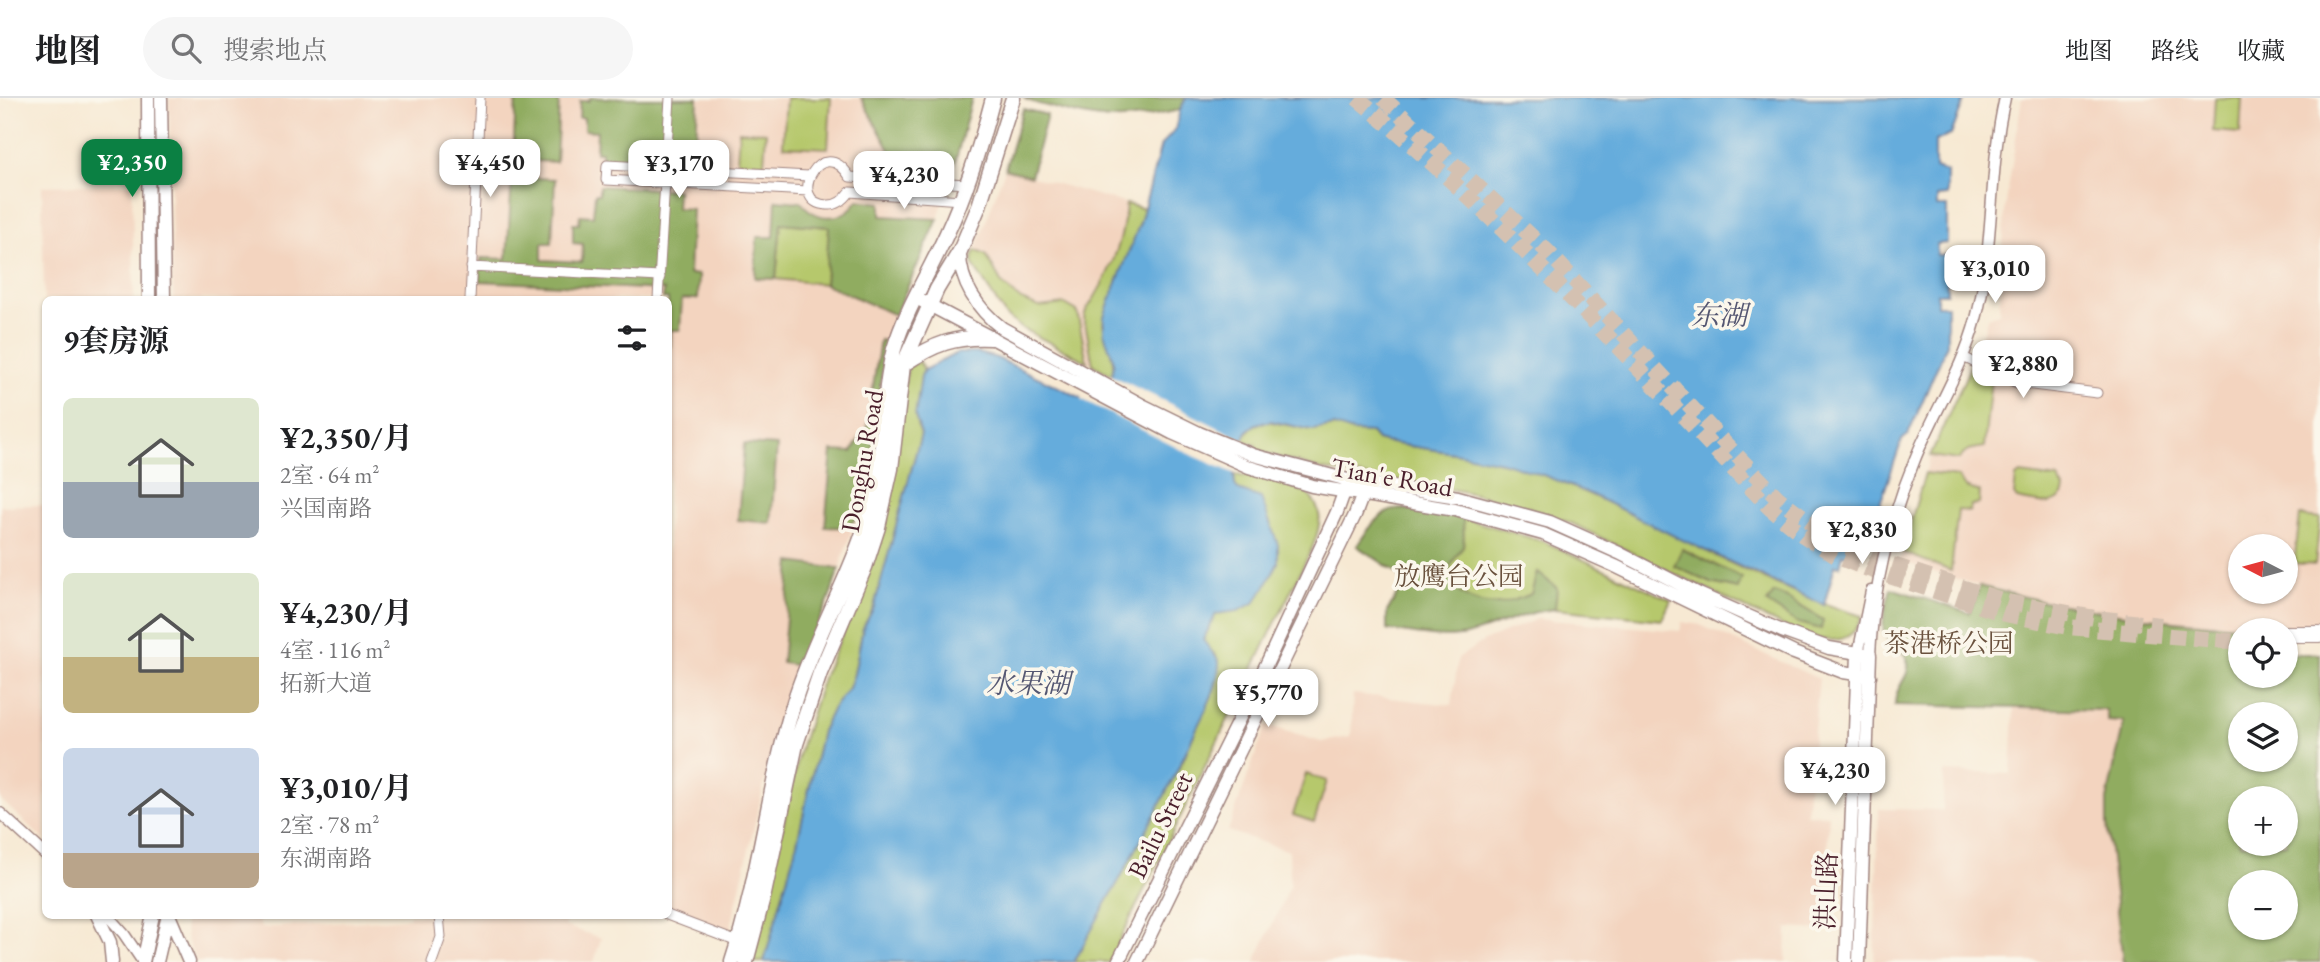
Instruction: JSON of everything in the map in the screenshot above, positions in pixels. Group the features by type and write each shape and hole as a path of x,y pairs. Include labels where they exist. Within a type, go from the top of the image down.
{"highway":[{"path":"2298,634 2320,634"},
{"path":"2298,644 2320,644"}],"main road":[{"path":"148,98 149,296"},
{"path":"161,98 164,296"},
{"name":"Donghu Road","path":"746,962 800,732 820,673 865,567 878,527 891,469 903,365 923,302 967,184 993,98"},
{"name":"Donghu Road","path":"732,962 755,876 778,762 796,697 861,541 874,496 894,353 923,302 960,251 990,177 1013,98"},
{"name":"Tian'e Road","path":"960,251 960,262 968,288 991,320 1090,383 1195,444 1251,461 1458,497 1550,522 1783,631 1829,649 1864,654"},
{"name":"Tian'e Road","path":"923,302 991,338 1090,383"},
{"path":"903,365 932,347 956,338 991,338"},
{"name":"Tian'e Road","path":"1251,461 1292,481 1344,493 1455,510 1543,534 1794,653 1831,668 1863,675"},
{"name":"Bailu Street","path":"1118,962 1266,663 1349,480"},
{"name":"Bailu Street","path":"1137,962 1367,483"},
{"name":"洪山路","path":"1846,962 1864,654"},
{"name":"洪山路","path":"1859,962 1863,675"},
{"path":"99,919 110,942 112,962"},
{"path":"152,919 144,958 158,962 167,919"},
{"path":"170,919 189,962"}],"street":[{"path":"470,296 480,98"},
{"path":"659,296 670,98"},
{"path":"1864,654 1904,489 1919,450 1964,357 1976,320 2005,98"},
{"path":"961,200 850,192 840,202 826,205 815,200 808,191 809,176 818,166 829,162 839,165 850,177 967,184"},
{"path":"808,191 606,180 607,165 809,176"},
{"path":"471,267 660,277"},
{"path":"1964,357 2017,383 2097,393"},
{"path":"0,813 42,851"},
{"path":"672,917 738,942"},
{"path":"111,919 144,958"},
{"path":"432,962 440,937 439,919"}],"shaded area":[{"path":"169,98 972,98 938,219 886,341 864,494 829,599 792,682 774,741 729,935 672,913 672,296 173,296"},
{"path":"2022,98 2320,98 2320,628 2298,627 2298,618 2228,618 2228,625 2201,624 2067,606 1979,586 1899,561 1932,450 1971,365 1988,317 1999,313 2005,210"},
{"path":"1005,169 1145,209 1133,245 1112,375 1012,322 1000,310 974,267 972,260"},
{"path":"132,184 134,296 44,296 42,186"},
{"path":"42,505 42,838 0,799 0,506"},
{"path":"1537,619 1680,631 1682,622 1700,625 1819,679 1806,814 1829,815 1823,930 1787,928 1786,962 1255,962 1290,886 1289,851 1228,831 1266,725 1321,742 1351,737 1353,694 1452,705 1458,658 1484,641"},
{"path":"2014,708 2107,710 2124,722 2107,800 2107,824 2123,962 1874,962 1879,809 1943,810 1944,772 2011,774"},
{"path":"184,919 258,919 261,928 394,919 566,919 565,926 601,938 594,962 197,962 187,940"}],"green space":[{"path":"516,98 548,98 559,101 556,162 513,160"},
{"path":"590,98 698,98 696,143 680,142 679,162 601,158 601,152 596,152 597,131 584,130 584,118 579,118 580,101 589,101"},
{"path":"786,98 831,98 828,148 783,146"},
{"path":"861,98 972,98 955,163 895,159"},
{"path":"1024,98 1186,98 1180,110 1117,119 1073,113 1033,103"},
{"path":"2215,98 2242,98 2240,133 2213,131"},
{"path":"1023,109 1047,115 1031,176 1005,169"},
{"path":"739,131 766,132 764,163 737,161"},
{"path":"512,177 555,179 552,243 542,243 542,260 582,262 583,244 573,243 573,224 579,224 580,215 593,216 595,194 599,194 599,186 677,190 676,208 692,209 689,274 699,275 698,299 682,299 680,330 672,330 672,296 663,296 664,290 480,281 481,258 507,259"},
{"path":"776,200 801,202 807,209 830,217 845,212 858,200 881,203 881,216 938,219 895,315 825,284 829,227 781,223 776,279 755,278 757,237 774,237"},
{"path":"1126,204 1145,209 1103,322 1112,355 1112,375 1093,365 1084,317 1113,260 1122,233"},
{"path":"781,223 830,227 825,284 776,279"},
{"path":"975,250 986,255 1002,284 1021,300 1039,307 1065,304 1077,311 1087,362 1023,329 1006,316 973,265"},
{"path":"880,340 886,341 864,493 852,523 843,527 825,527 832,451 852,452 861,435 866,435"},
{"path":"919,361 924,370 921,376 917,425 921,434 874,607 863,628 849,688 833,708 822,731 797,843 764,962 752,962 801,746 824,675 863,588 908,367"},
{"path":"1971,365 1991,379 1984,447 1968,450 1958,460 1930,456"},
{"path":"1266,421 1312,430 1336,426 1353,432 1371,433 1377,440 1384,442 1466,455 1526,469 1586,493 1781,586 1862,616 1849,636 1829,640 1807,635 1786,628 1571,523 1528,507 1461,491 1323,470 1254,450 1256,445 1243,440 1252,426"},
{"path":"744,444 777,446 771,523 738,520"},
{"path":"1247,471 1305,492 1316,504 1320,517 1316,538 1109,962 1074,962 1183,760 1216,683 1216,655 1205,646 1203,640 1216,613 1219,612 1238,490 1234,474 1245,477"},
{"path":"1925,473 1958,477 1965,487 1980,492 1979,504 1971,505 1970,511 1958,510 1951,571 1902,552"},
{"path":"2020,474 2058,479 2064,488 2062,495 2058,500 2046,503 2017,499 2014,495 2016,477"},
{"path":"1398,509 1463,518 1463,546 1450,570 1454,586 1466,597 1483,603 1499,604 1531,594 1537,572 1557,588 1555,609 1512,619 1460,636 1429,636 1387,630 1387,612 1403,585 1399,574 1357,546 1379,518"},
{"name":"放鹰台公园","path":"1408,509 1463,518 1545,542 1671,600 1662,620 1555,609 1535,612 1461,636 1387,630 1387,612 1403,585 1399,574 1357,546 1372,524 1383,514"},
{"path":"2300,516 2320,518 2315,565 2298,563"},
{"path":"1682,549 1742,578 1738,589 1711,583 1674,566"},
{"path":"791,562 839,569 829,599 799,666 782,663"},
{"name":"茶港桥公园","path":"1979,586 2120,614 2228,625 2228,688 2298,688 2298,654 2320,654 2320,962 2123,962 2107,824 2107,800 2124,722 2108,721 2106,710 1895,705 1908,663 1904,654 1884,633 1884,616 1891,588 1970,613"},
{"path":"1774,593 1823,620 1821,629 1798,623 1767,603"},
{"path":"1306,774 1327,781 1314,822 1293,815"}],"water":[{"name":"东湖","path":"1186,98 1965,98 1951,135 1935,141 1935,168 1947,172 1947,195 1937,196 1937,207 1947,207 1947,243 1937,244 1937,255 1947,255 1947,293 1937,293 1937,305 1947,305 1947,344 1908,435 1902,440 1868,538 1862,541 1858,558 1843,554 1840,566 1835,565 1824,605 1590,494 1543,475 1502,462 1384,442 1377,440 1371,433 1353,432 1334,426 1312,430 1271,421 1256,424 1248,430 1243,440 1234,474 1235,485 1238,490 1261,498 1278,545 1278,563 1254,603 1238,611 1216,614 1203,640 1219,661 1211,698 1152,819 1074,962 764,962 797,843 822,731 833,708 849,688 854,674 863,628 874,607 921,434 915,416 921,376 924,370 957,353 978,353 997,358 1088,401 1112,375 1114,362 1104,333 1104,316 1140,223 1161,145 1175,130"}],"pier":[{"path":"1109,374 1246,441 1238,475 1189,454 1081,399 1083,396 1090,397"}],"tunnel":[{"path":"1357,98 1412,145 1518,245 1770,508 1803,535 1836,556 2005,614 2068,627 2228,641"},
{"path":"1383,98 1547,251 1778,498 1830,537 1871,558 2008,602 2095,618 2161,625"}],"water label":[{"name":"水果湖","path":"1028,683"}]}
